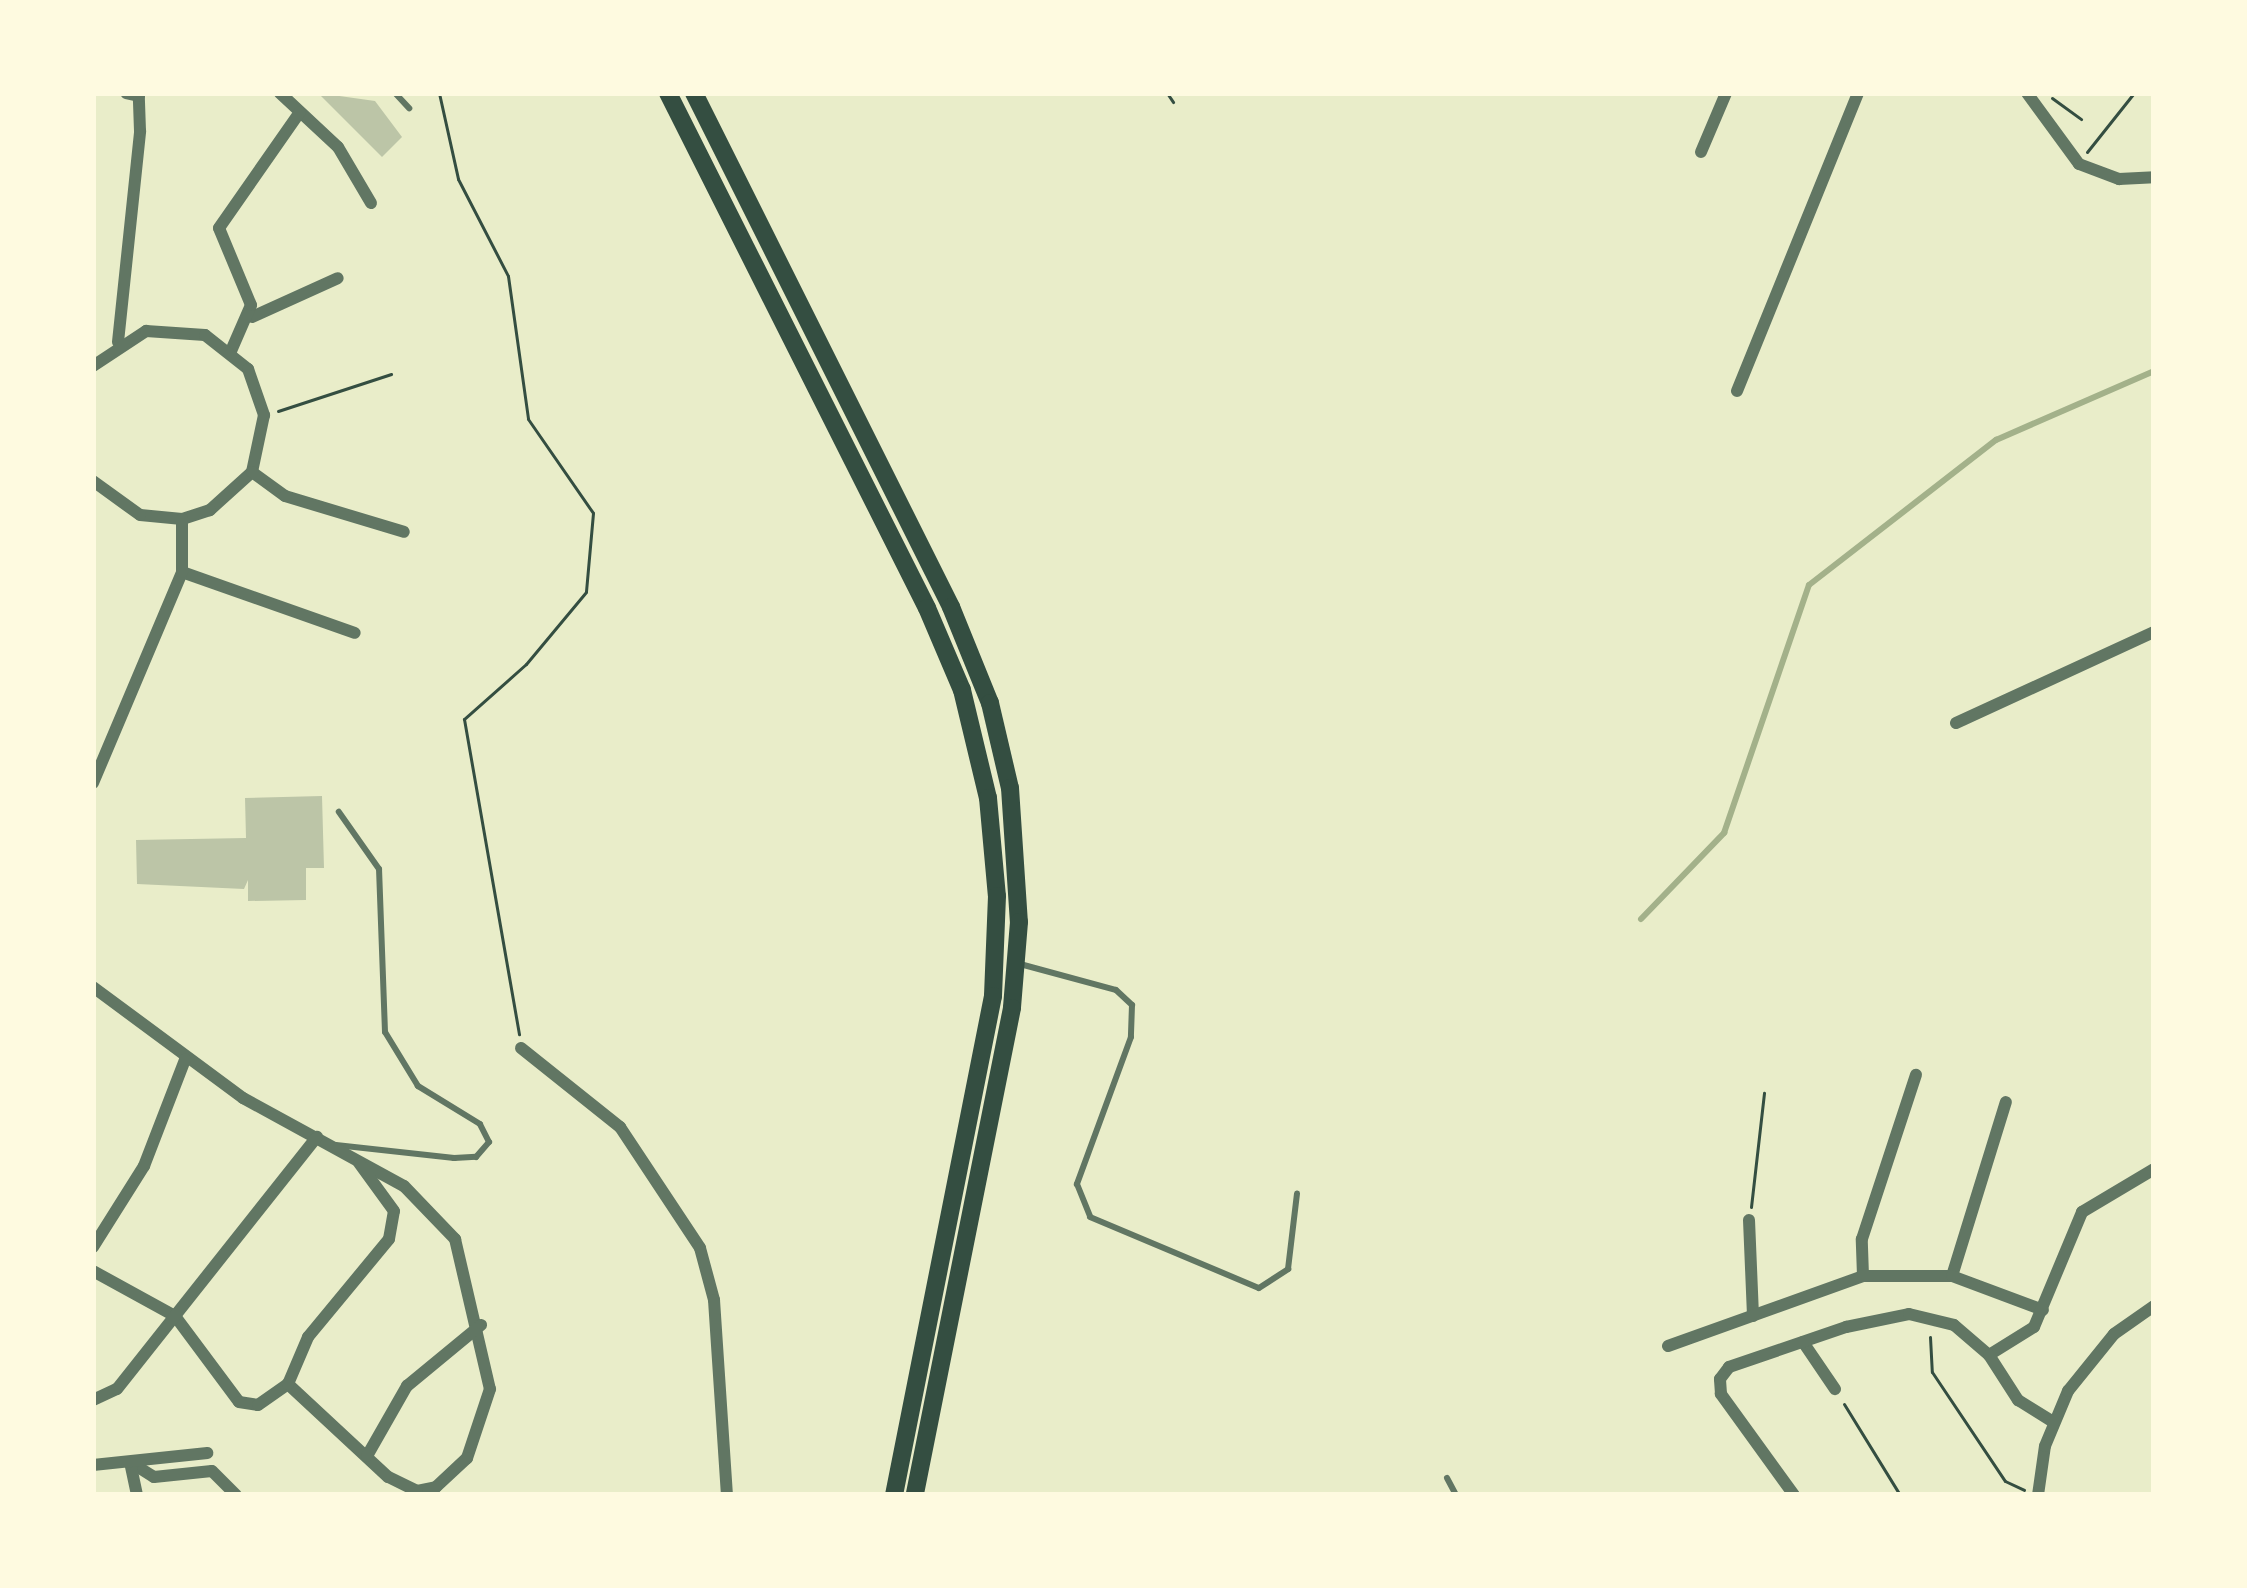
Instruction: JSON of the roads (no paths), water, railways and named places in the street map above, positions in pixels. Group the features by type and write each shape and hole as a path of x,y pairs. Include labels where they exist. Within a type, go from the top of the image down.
{"highway":[{"path":"668,93 927,608 962,690 988,797 997,896 993,996 894,1495"},
{"path":"694,93 976,664 1013,808 1017,963 915,1495"}],"street":[{"path":"280,93 338,147 371,203"},
{"path":"1701,152 1726,93"},
{"path":"1737,391 1858,93"},
{"path":"2027,93 2079,164 2119,179 2154,177"},
{"path":"118,342 138,94"},
{"path":"252,316 219,228 300,112"},
{"path":"231,351 252,316 338,278"},
{"path":"93,481 98,495 140,515 182,519 210,510 252,472 264,415 253,380 231,351 176,328 118,342 95,359"},
{"path":"252,472 285,496 404,532"},
{"path":"93,783 182,572 182,519"},
{"path":"182,572 356,633"},
{"path":"1956,723 2154,632"},
{"path":"93,987 185,1060 333,1145 442,1218 481,1324 490,1389 482,1430 467,1458 436,1487 417,1491 367,1456 288,1384"},
{"path":"521,1048 620,1127 700,1248 714,1300 728,1495"},
{"path":"93,1246 143,1166 185,1060"},
{"path":"1863,1276 1862,1239 1916,1075"},
{"path":"1952,1276 2006,1102"},
{"path":"93,1400 117,1389 317,1137"},
{"path":"93,1271 176,1316 243,1405 258,1406 288,1384 298,1352 394,1225 394,1211 357,1160"},
{"path":"1989,1355 2024,1336 2043,1310 2082,1212 2154,1169"},
{"path":"1749,1220 1754,1316"},
{"path":"1668,1346 1863,1276 1952,1276 2043,1310"},
{"path":"2036,1495 2052,1421 2093,1355 2154,1306"},
{"path":"1795,1495 1721,1394 1720,1379 1729,1367 1880,1318 1928,1316 1989,1355 2018,1400 2052,1421"},
{"path":"367,1456 407,1386 481,1324"},
{"path":"1802,1342 1835,1389"},
{"path":"93,1465 207,1453"},
{"path":"130,1462 137,1495"},
{"path":"130,1462 154,1477 212,1471 236,1495"}],"lane":[{"path":"395,93 409,107"},
{"path":"333,1145 454,1158 476,1157 488,1142 480,1124 418,1086 385,1032 379,869 339,812"},
{"path":"1017,963 1116,990 1132,1005 1131,1037 1077,1184 1090,1217 1259,1288 1288,1269 1297,1194"},
{"path":"1448,1478 1456,1495"}],"waterway":[{"path":"1641,919 1724,833 1809,585 1996,440 2154,371"}]}
